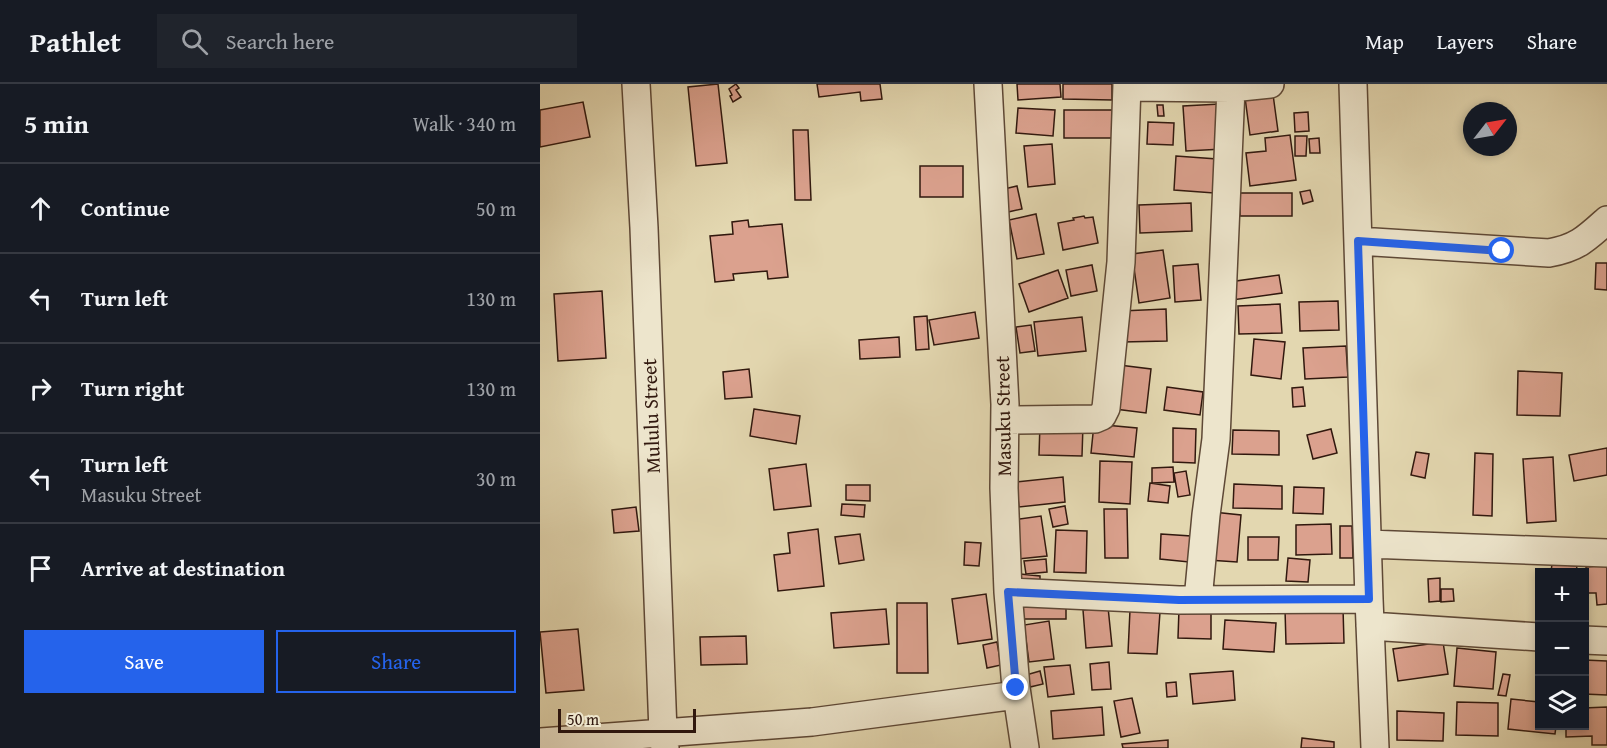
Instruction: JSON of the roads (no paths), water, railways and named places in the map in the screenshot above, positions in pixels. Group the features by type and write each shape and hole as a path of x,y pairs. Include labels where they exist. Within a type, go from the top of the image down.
{"street":[{"name":"Mululu Street","path":"636,84 644,228 664,740"},
{"name":"Masuku Street","path":"988,84 1005,420 1004,488 1008,592 1024,748"},
{"path":"1005,420 1095,419 1102,416 1106,408 1120,262 1127,85 1231,88 1270,84"},
{"path":"1353,84 1369,599 1376,748"},
{"path":"1198,600 1216,439 1231,88"},
{"path":"1358,241 1549,253 1567,250 1585,240 1607,220"},
{"path":"1368,544 1607,553"},
{"path":"1008,592 1198,600 1369,599"},
{"path":"1370,626 1535,637"},
{"path":"1589,640 1607,641"},
{"path":"540,742 664,740 1017,695"}]}
